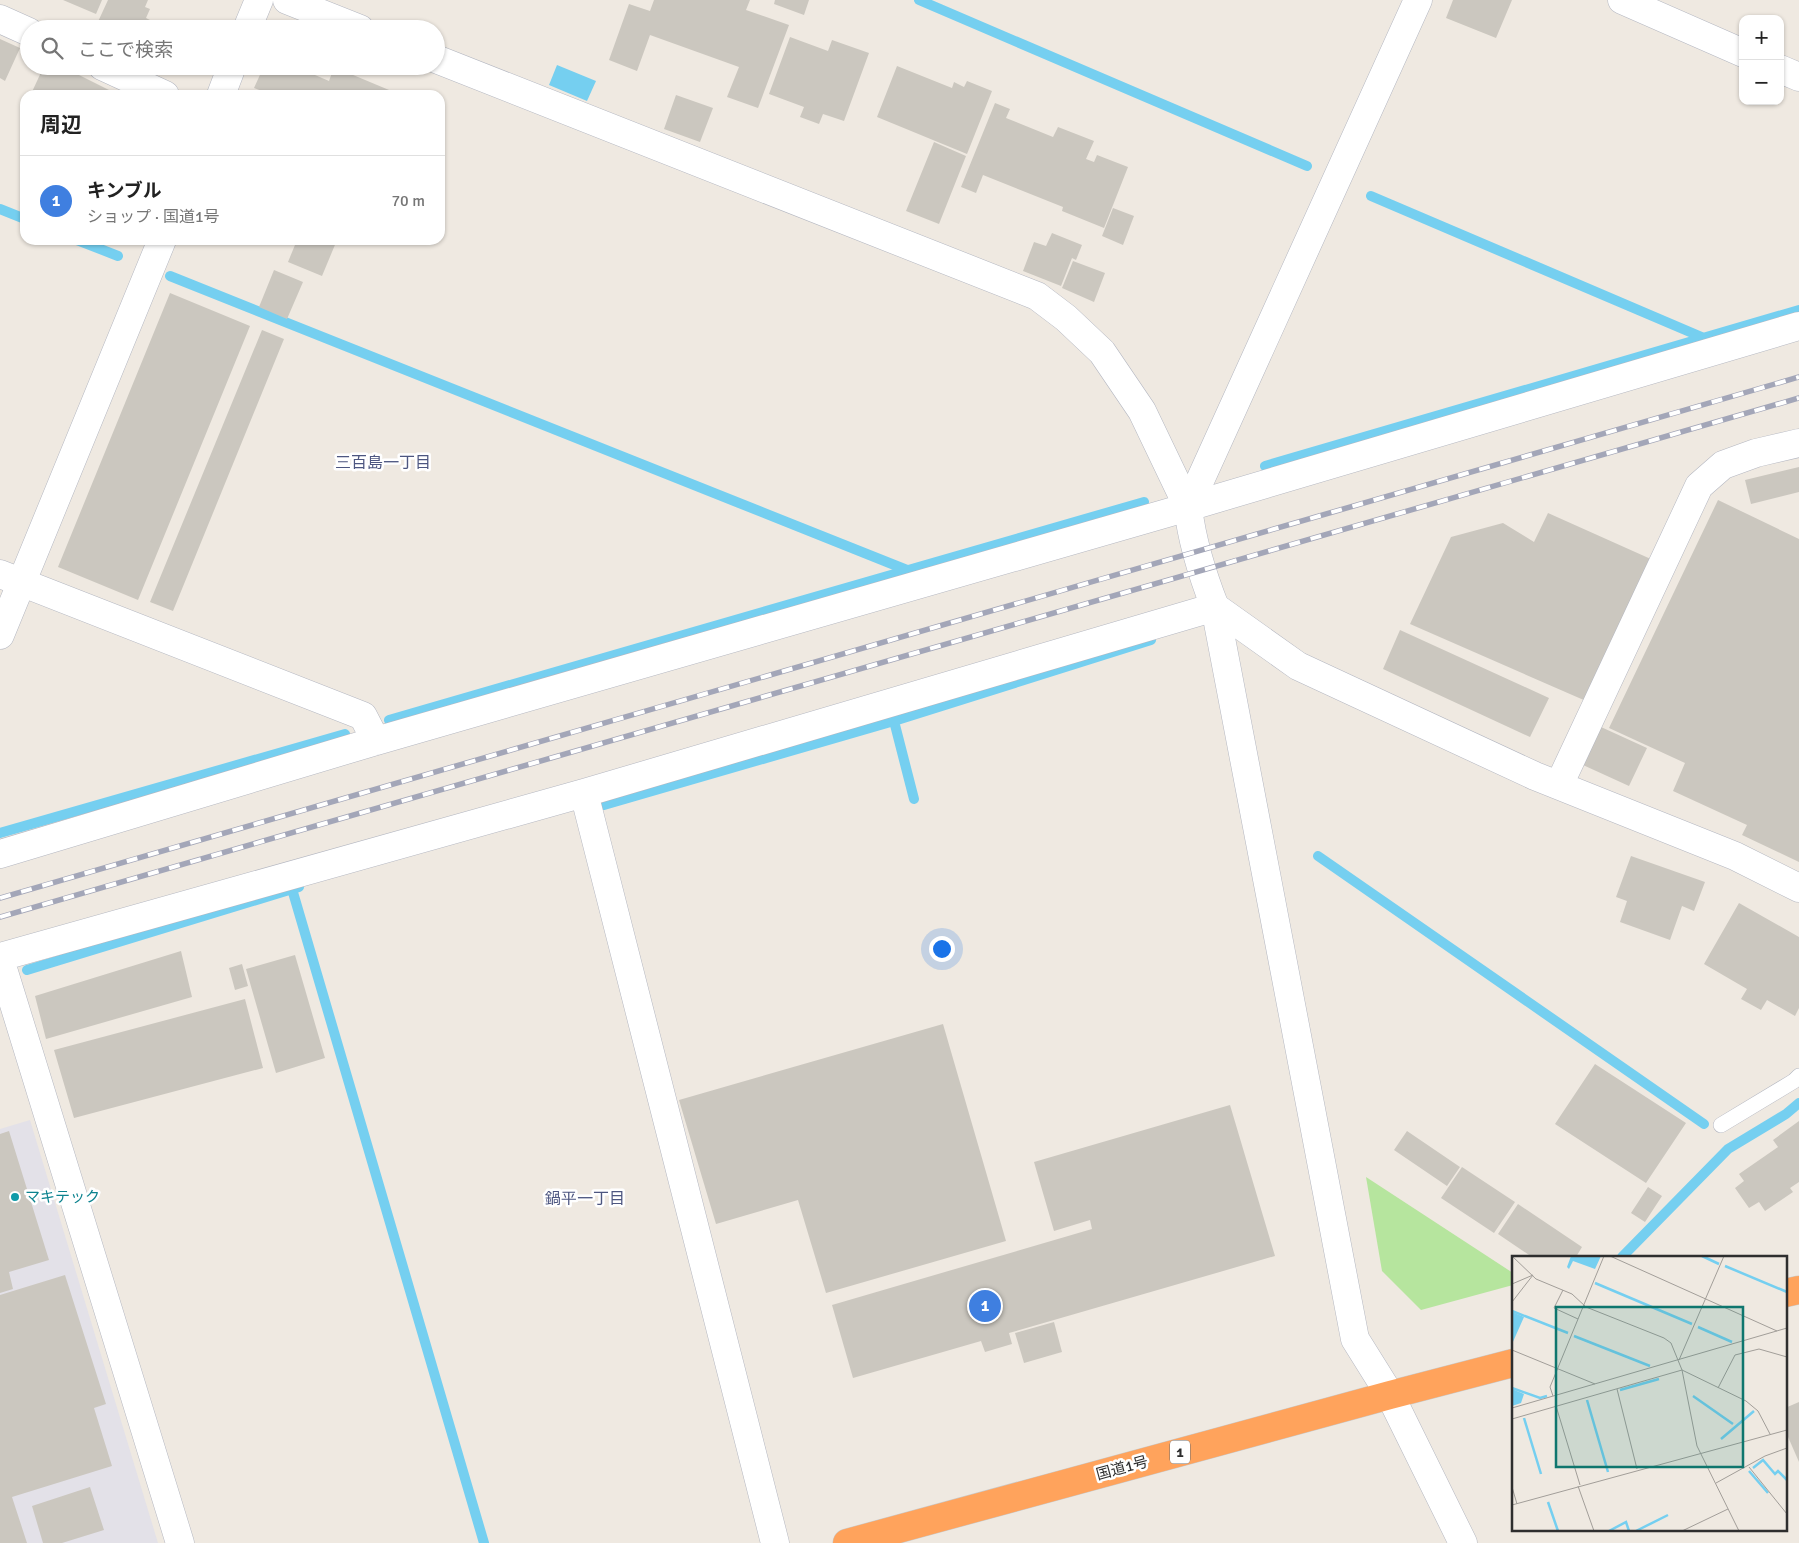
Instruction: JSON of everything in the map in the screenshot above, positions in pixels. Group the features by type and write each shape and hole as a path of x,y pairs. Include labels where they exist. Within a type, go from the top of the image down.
{"highway":[{"path":"1786,1293 1799,1290"},
{"name":"国道1号","path":"847,1543 1390,1394 1512,1363"}],"street":[{"path":"251,20 259,0"},
{"path":"287,0 337,20"},
{"path":"1188,507 1418,0"},
{"path":"1622,0 1739,51"},
{"path":"0,19 20,28"},
{"path":"445,63 1037,296 1066,318 1102,352 1142,411 1188,507 1200,571 1215,607 1355,1339 1390,1394 1463,1543"},
{"path":"1784,71 1799,77"},
{"path":"122,75 154,90"},
{"path":"222,90 228,75"},
{"path":"0,635 11,578 160,245"},
{"path":"0,854 376,741 1188,507 1799,326"},
{"path":"1559,785 1699,486 1723,465 1756,453 1799,443"},
{"path":"11,578 363,716 376,741"},
{"path":"1215,607 1298,666 1559,785 1734,856 1799,888"},
{"path":"180,1543 0,958 584,793 1215,607"},
{"path":"584,793 775,1543"}],"lane":[{"path":"1722,1125 1799,1076"}],"shaded area":[{"path":"30,1120 158,1543 0,1543 0,1129"}],"green space":[{"path":"1366,1177 1512,1272 1512,1285 1421,1310 1382,1271"}],"water":[{"path":"557,65 596,81 587,101 549,85"}],"building":[{"path":"63,0 102,0 96,14"},
{"path":"108,0 148,0 145,7 150,9 146,18 150,20 99,20"},
{"path":"654,0 750,0 746,10 789,25 758,108 727,97 739,67 650,35 637,71 609,60 629,4 650,11"},
{"path":"775,0 809,0 804,15 774,4"},
{"path":"1453,0 1512,0 1496,38 1446,18"},
{"path":"790,37 828,51 832,40 869,53 844,121 823,114 819,124 800,117 804,107 769,94"},
{"path":"0,39 20,48 5,81 0,78"},
{"path":"897,66 952,88 954,82 964,87 967,81 992,91 967,154 877,117"},
{"path":"40,75 79,75 109,90 33,90"},
{"path":"260,75 315,75 329,81 331,75 353,75 389,90 259,90 254,88"},
{"path":"676,95 713,108 700,142 664,129"},
{"path":"995,103 1010,109 1006,118 1053,137 1058,127 1094,141 1086,159 1094,162 1097,155 1128,167 1104,228 1062,211 1063,207 983,175 976,193 961,187"},
{"path":"934,142 966,156 939,224 906,211"},
{"path":"1113,208 1134,216 1123,245 1102,236"},
{"path":"1052,233 1082,245 1076,260 1072,258 1061,286 1023,271 1034,242 1046,246"},
{"path":"295,245 335,245 322,276 288,262"},
{"path":"1073,261 1105,273 1094,302 1062,288"},
{"path":"274,270 303,282 287,319 259,307"},
{"path":"170,293 250,326 138,600 58,567"},
{"path":"262,330 284,339 173,611 150,602"},
{"path":"1799,467 1799,492 1751,504 1745,480"},
{"path":"1718,500 1799,539 1799,862 1742,835 1747,825 1673,791 1685,763 1609,728"},
{"path":"1548,513 1653,560 1586,701 1410,624 1451,537 1503,523 1534,542"},
{"path":"1400,630 1549,698 1530,737 1383,669"},
{"path":"1601,727 1647,748 1629,786 1583,765"},
{"path":"1631,856 1705,882 1694,911 1682,906 1670,940 1620,922 1627,901 1616,897"},
{"path":"1739,903 1799,937 1799,1008 1795,1016 1767,1000 1761,1010 1741,999 1747,989 1704,964"},
{"path":"181,951 192,997 46,1039 35,996"},
{"path":"295,955 325,1058 276,1073 246,969"},
{"path":"242,964 248,986 235,990 229,968"},
{"path":"245,999 263,1068 74,1118 54,1050"},
{"path":"943,1024 1006,1241 826,1293 798,1200 716,1224 679,1100"},
{"path":"1595,1064 1686,1123 1646,1183 1555,1124"},
{"path":"1230,1105 1275,1256 1009,1333 1012,1344 985,1352 981,1341 853,1378 832,1305 1092,1229 1090,1220 1054,1231 1034,1162"},
{"path":"1799,1121 1799,1182 1790,1188 1793,1192 1765,1211 1759,1202 1749,1208 1735,1188 1744,1181 1739,1174 1778,1147 1773,1140"},
{"name":"マキテック","path":"9,1131 49,1260 9,1272 13,1289 0,1293 0,1134"},
{"path":"1407,1131 1460,1167 1447,1186 1394,1150"},
{"path":"1462,1167 1515,1202 1494,1233 1441,1198"},
{"path":"1648,1187 1662,1196 1645,1222 1631,1213"},
{"path":"1518,1204 1582,1247 1577,1256 1531,1256 1498,1234"},
{"path":"65,1275 106,1404 94,1408 112,1466 12,1497 27,1543 0,1543 0,1295"},
{"path":"1054,1322 1062,1352 1024,1363 1015,1333"},
{"path":"1799,1402 1799,1462 1786,1432 1786,1408"},
{"path":"90,1487 104,1530 62,1543 43,1543 32,1506"}],"waterway":[{"path":"919,0 1307,166"},
{"path":"1371,196 1704,338"},
{"path":"0,209 20,217"},
{"path":"90,245 118,256"},
{"path":"170,276 907,570"},
{"path":"1265,466 1799,310"},
{"path":"389,720 1144,502"},
{"path":"604,805 894,721 1151,640"},
{"path":"894,721 914,799"},
{"path":"0,833 345,734"},
{"path":"1318,856 1704,1124"},
{"path":"27,970 299,887"},
{"path":"292,889 484,1543"},
{"path":"1623,1256 1728,1149 1786,1114 1799,1103"}],"railway":[{"path":"0,898 1799,377"},
{"path":"0,917 1799,398"}],"place":[{"name":"マキテック","path":"15,1197"},
{"name":"キンブル","path":"985,1306"}],"district":[{"name":"三百島一丁目","path":"383,463"},
{"name":"鍋平一丁目","path":"585,1199"}]}
